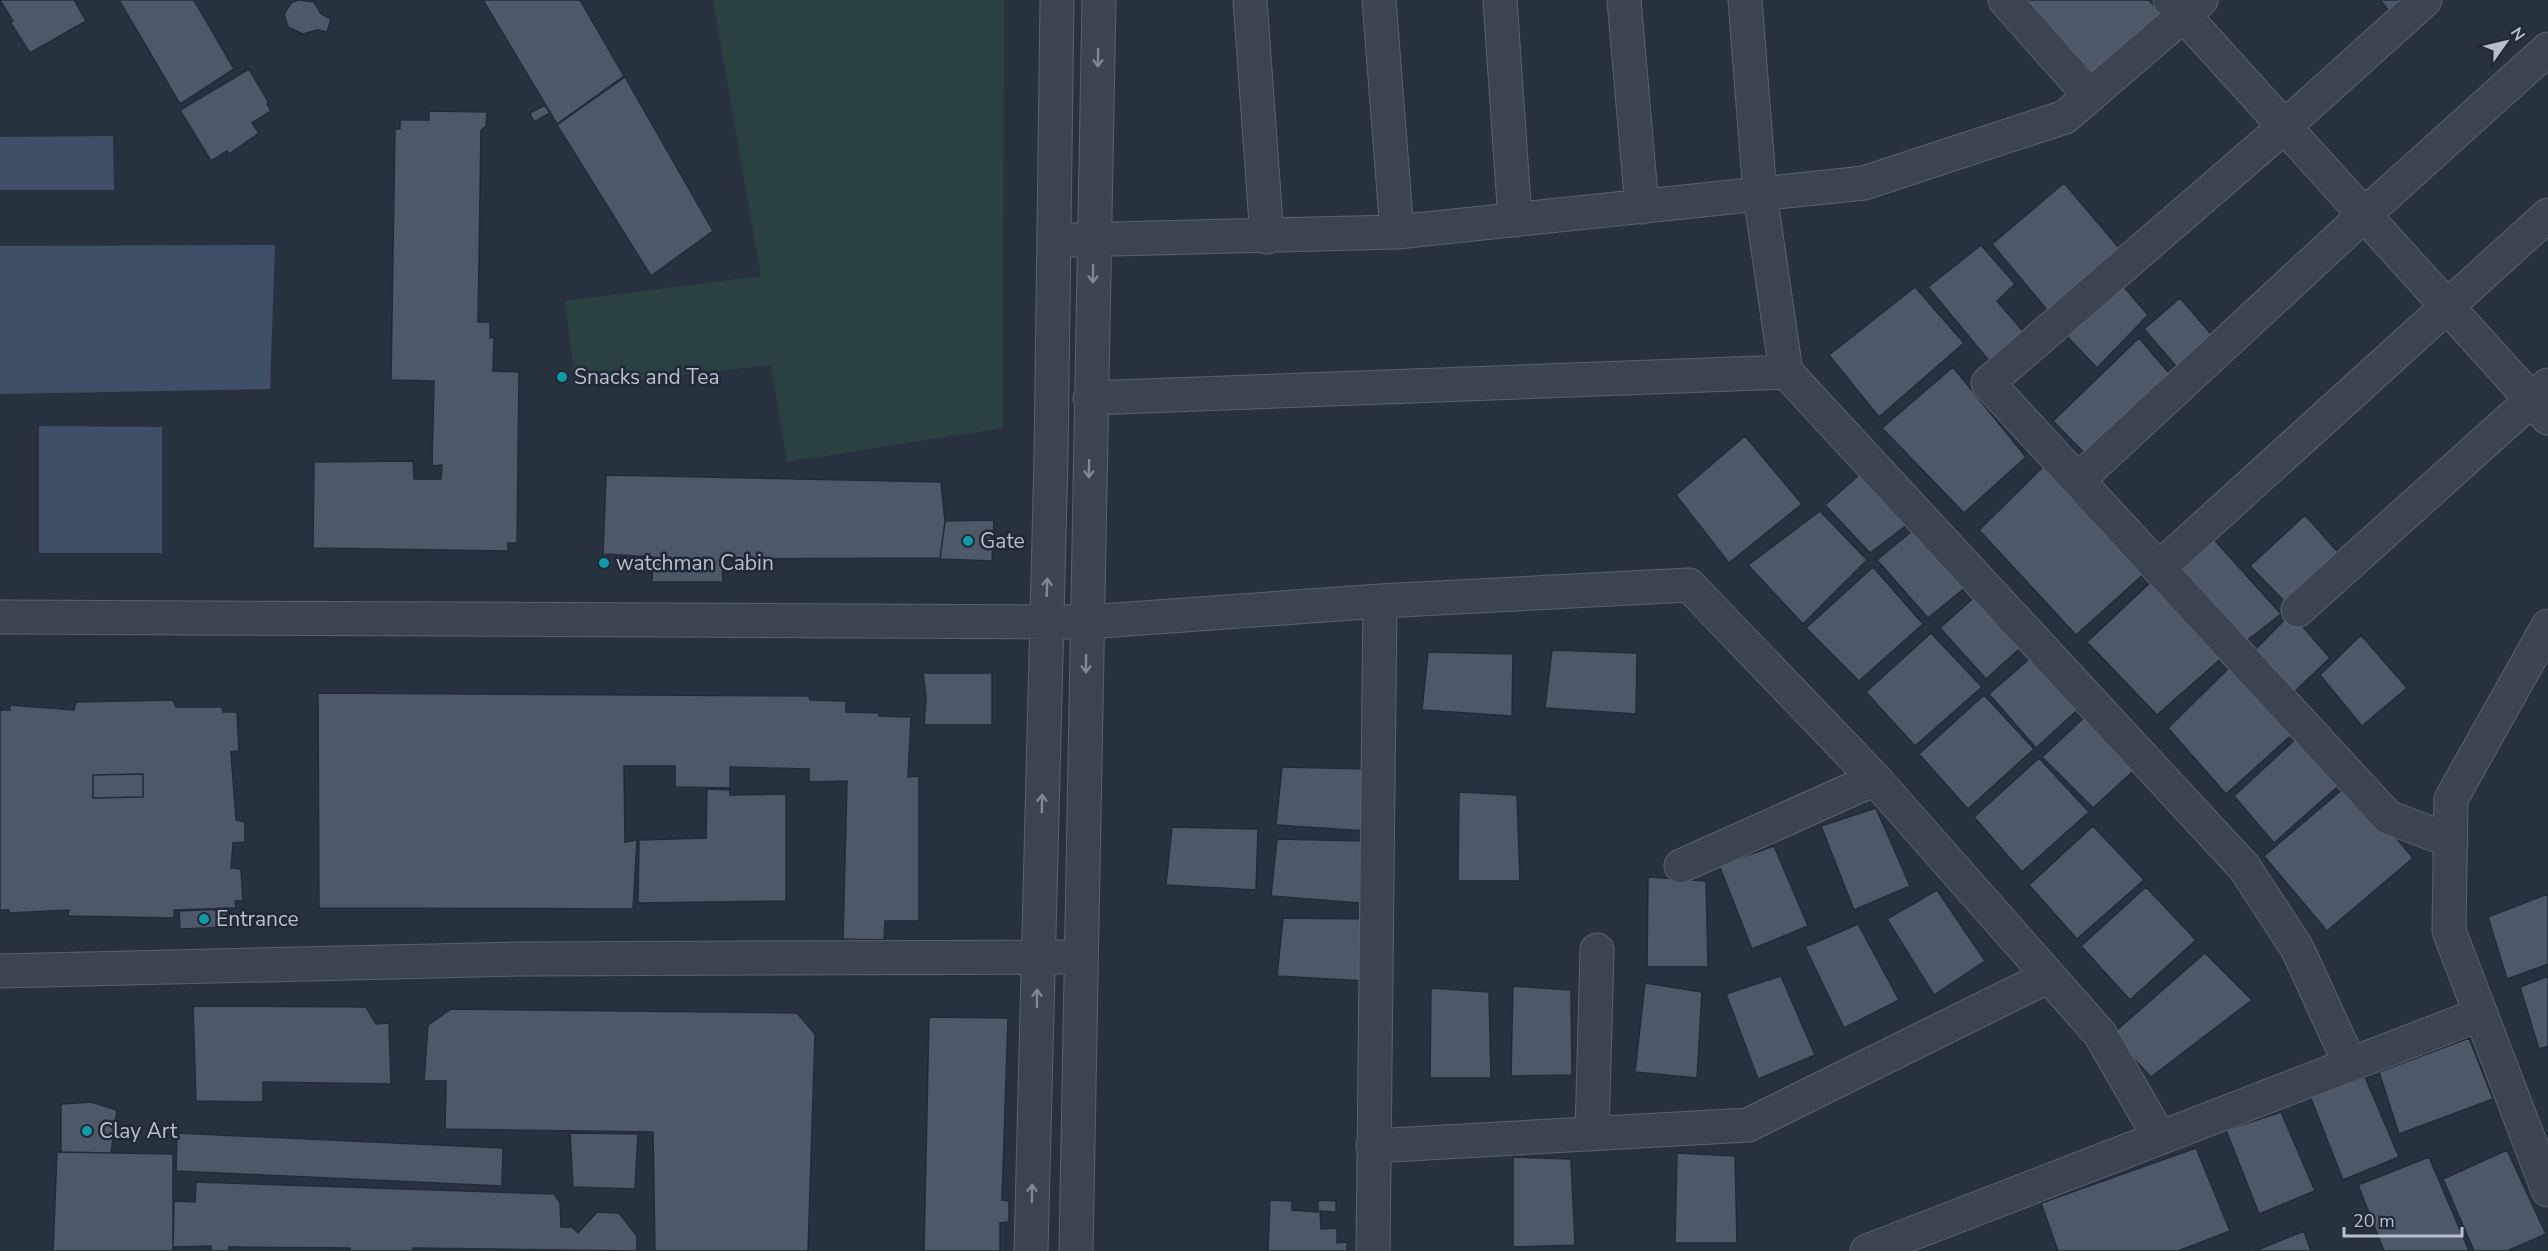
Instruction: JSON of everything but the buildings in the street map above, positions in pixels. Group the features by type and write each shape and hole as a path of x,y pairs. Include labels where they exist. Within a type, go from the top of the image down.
{"street":[{"path":"1031,1251 1051,458 1057,0"},
{"path":"1076,1251 1099,0"},
{"path":"1250,0 1267,237"},
{"path":"1378,0 1397,232"},
{"path":"1500,0 1515,220"},
{"path":"1624,0 1642,207"},
{"path":"1745,0 1760,194 1786,372 2244,867 2297,948 2350,1064"},
{"path":"2005,0 2090,96"},
{"path":"2425,0 2284,127 1988,383 2388,817 2451,841"},
{"path":"1054,240 1267,237 1397,232 1864,183 2065,117 2185,5 2284,127 2448,307 2543,401 2298,610"},
{"path":"2078,480 2364,215 2548,49"},
{"path":"2159,568 2548,215"},
{"path":"1090,398 1786,372"},
{"path":"0,617 1087,622 1380,601 1689,585 1875,779 2100,1034 2160,1138"},
{"path":"1373,1251 1380,601"},
{"path":"2548,626 2451,799 2449,931 2548,1190"},
{"path":"1682,866 1875,779"},
{"path":"1592,1134 1597,950"},
{"path":"0,971 519,959 1080,957"},
{"path":"1373,1146 1748,1125 2049,976"},
{"path":"1866,1251 1902,1245 2160,1138 2481,1014"}],"green space":[{"path":"713,0 1004,0 1003,428 787,462 771,365 576,387 565,301 761,276"}],"water":[{"path":"113,136 114,190 0,190 0,137"},
{"path":"275,245 270,389 0,394 0,246"},
{"path":"39,426 162,427 162,553 39,553"}],"place":[{"name":"Snacks and Tea","path":"562,377"},
{"name":"Gate","path":"968,541"},
{"name":"watchman Cabin","path":"604,563"},
{"name":"Entrance","path":"204,919"},
{"name":"Clay Art","path":"87,1131"}]}
